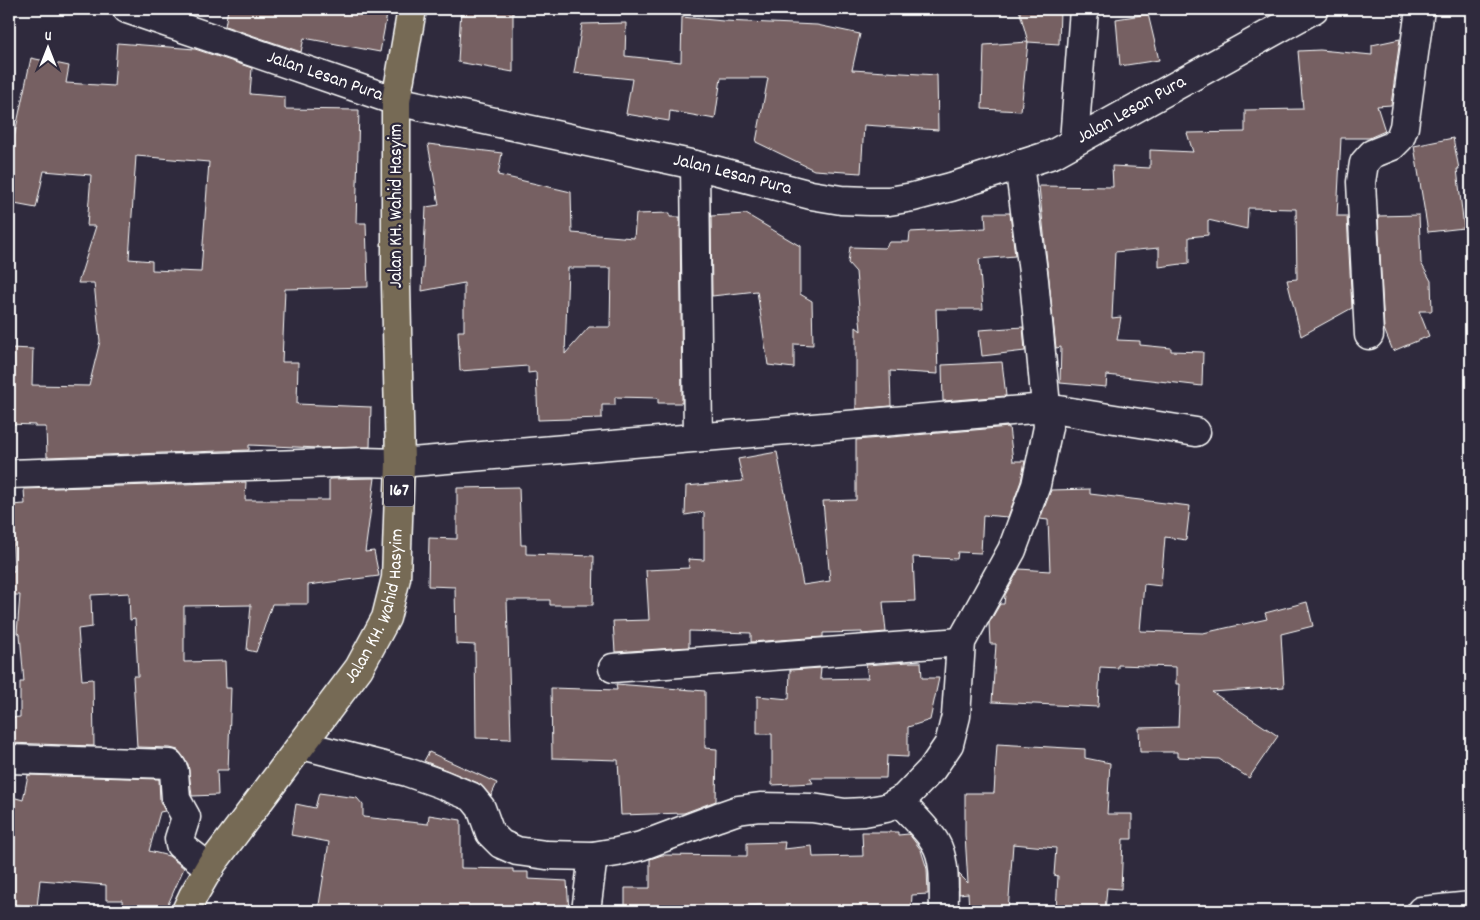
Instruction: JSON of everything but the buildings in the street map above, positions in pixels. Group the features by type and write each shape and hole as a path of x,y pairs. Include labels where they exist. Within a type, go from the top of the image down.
{"main road":[{"name":"Jalan KH. Wahid Hasyim","path":"186,911 210,868 359,668 386,618 396,578 400,463 396,285 396,101 412,9"}],"street":[{"name":"Jalan Lesan Pura","path":"127,9 396,101 695,165 811,195 841,200 869,201 889,201 913,197 951,187 1053,154 1314,9"},
{"path":"1074,141 1084,9"},
{"path":"1369,335 1361,182 1364,164 1372,154 1392,146 1400,138 1404,127 1420,9"},
{"path":"302,745 407,772 472,797 481,808 490,833 501,844 517,851 546,855 593,856 641,846 738,810 769,807 812,808 845,813 864,812 886,808 904,798 932,768 948,744 956,716 961,642 1012,550 1036,485 1048,427 1034,280 1019,164"},
{"path":"695,165 698,438"},
{"path":"9,474 400,463 1046,408 1196,432"},
{"path":"612,668 961,642"},
{"path":"9,759 170,764 174,771 176,799 186,818 179,839 180,845 210,868"},
{"path":"899,800 934,840 940,851 944,911"},
{"path":"586,911 593,856"},
{"path":"1421,911 1471,906"}]}
